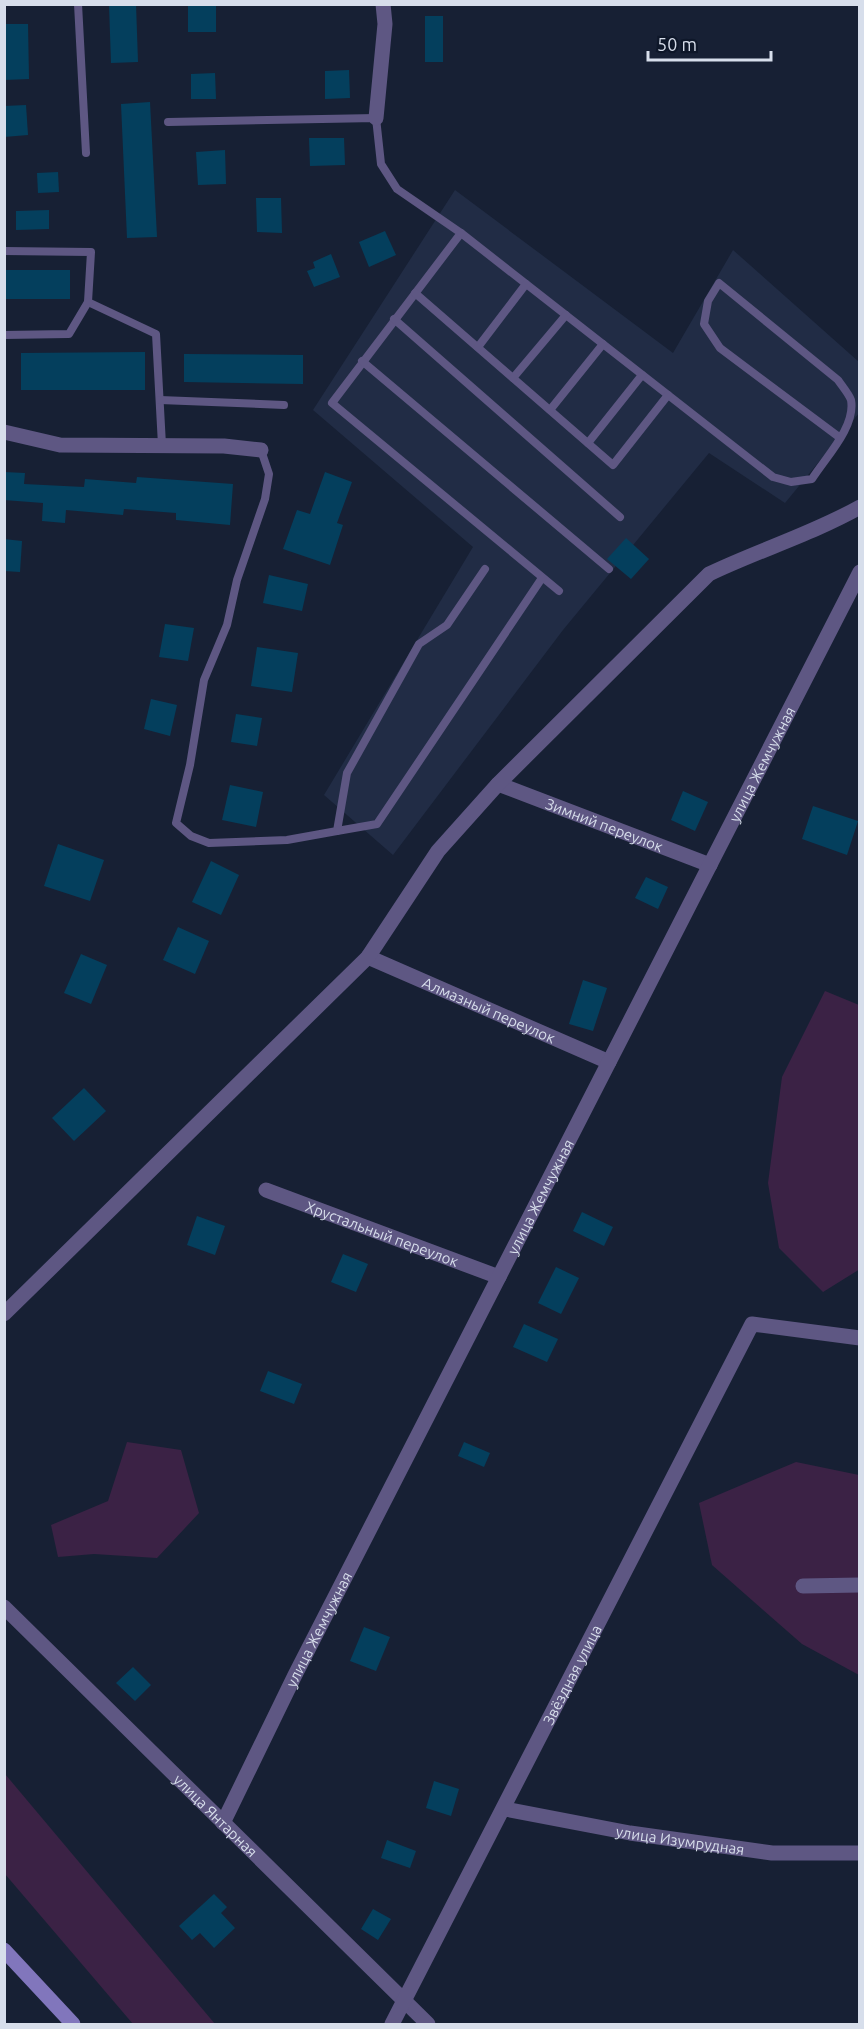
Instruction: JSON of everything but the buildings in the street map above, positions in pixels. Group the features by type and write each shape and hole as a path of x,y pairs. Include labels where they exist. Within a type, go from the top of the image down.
{"street":[{"path":"376,118 385,24 383,4"},
{"path":"4,432 60,444 162,445 261,450"},
{"path":"4,1314 368,957 438,851 498,784 709,574 750,555 831,524 860,507"},
{"name":"улица Жемчужная","path":"223,1822 295,1675 860,572"},
{"name":"Зимний переулок","path":"498,784 710,864"},
{"name":"Алмазный переулок","path":"368,957 609,1062"},
{"name":"Хрустальный переулок","path":"266,1190 499,1277"},
{"name":"Звёздная улица","path":"392,2025 505,1809 752,1324 860,1338"},
{"path":"803,1586 860,1585"},
{"name":"улица Янтарная","path":"4,1607 428,2025"},
{"name":"улица Изумрудная","path":"505,1809 630,1833 772,1853 860,1853"},
{"path":"4,1950 73,2025"}],"lane":[{"path":"78,4 86,153"},
{"path":"168,122 376,118 381,164 397,189 461,233 773,477 791,482 812,479 839,437 849,421 851,399 838,380 719,283 708,301 704,324 720,348 839,437"},
{"path":"461,233 332,403 559,591"},
{"path":"4,251 91,252 88,302 69,334 4,335"},
{"path":"478,347 526,284"},
{"path":"415,293 613,465 668,395"},
{"path":"88,302 156,334 162,445"},
{"path":"513,378 566,315"},
{"path":"394,320 621,517"},
{"path":"550,410 603,344"},
{"path":"362,361 609,569"},
{"path":"588,443 642,375"},
{"path":"160,400 285,405"},
{"path":"261,450 269,474 265,499 237,580 228,625 204,680 190,765 176,823 191,836 209,843 287,840 377,824 542,578"},
{"path":"337,831 347,772 419,644 447,625 485,569"}],"shaded area":[{"path":"455,190 673,353 733,250 859,362 859,413 785,503 709,453 563,630 393,855 324,795 473,547 313,410"},
{"path":"825,991 859,1005 860,1269 823,1292 779,1248 768,1183 782,1077"},
{"path":"127,1442 181,1450 199,1513 157,1558 94,1554 58,1557 51,1525 108,1501"},
{"path":"796,1462 859,1475 859,1675 802,1644 712,1565 699,1503"},
{"path":"5,1774 215,2024 133,2024 5,1874"}]}
